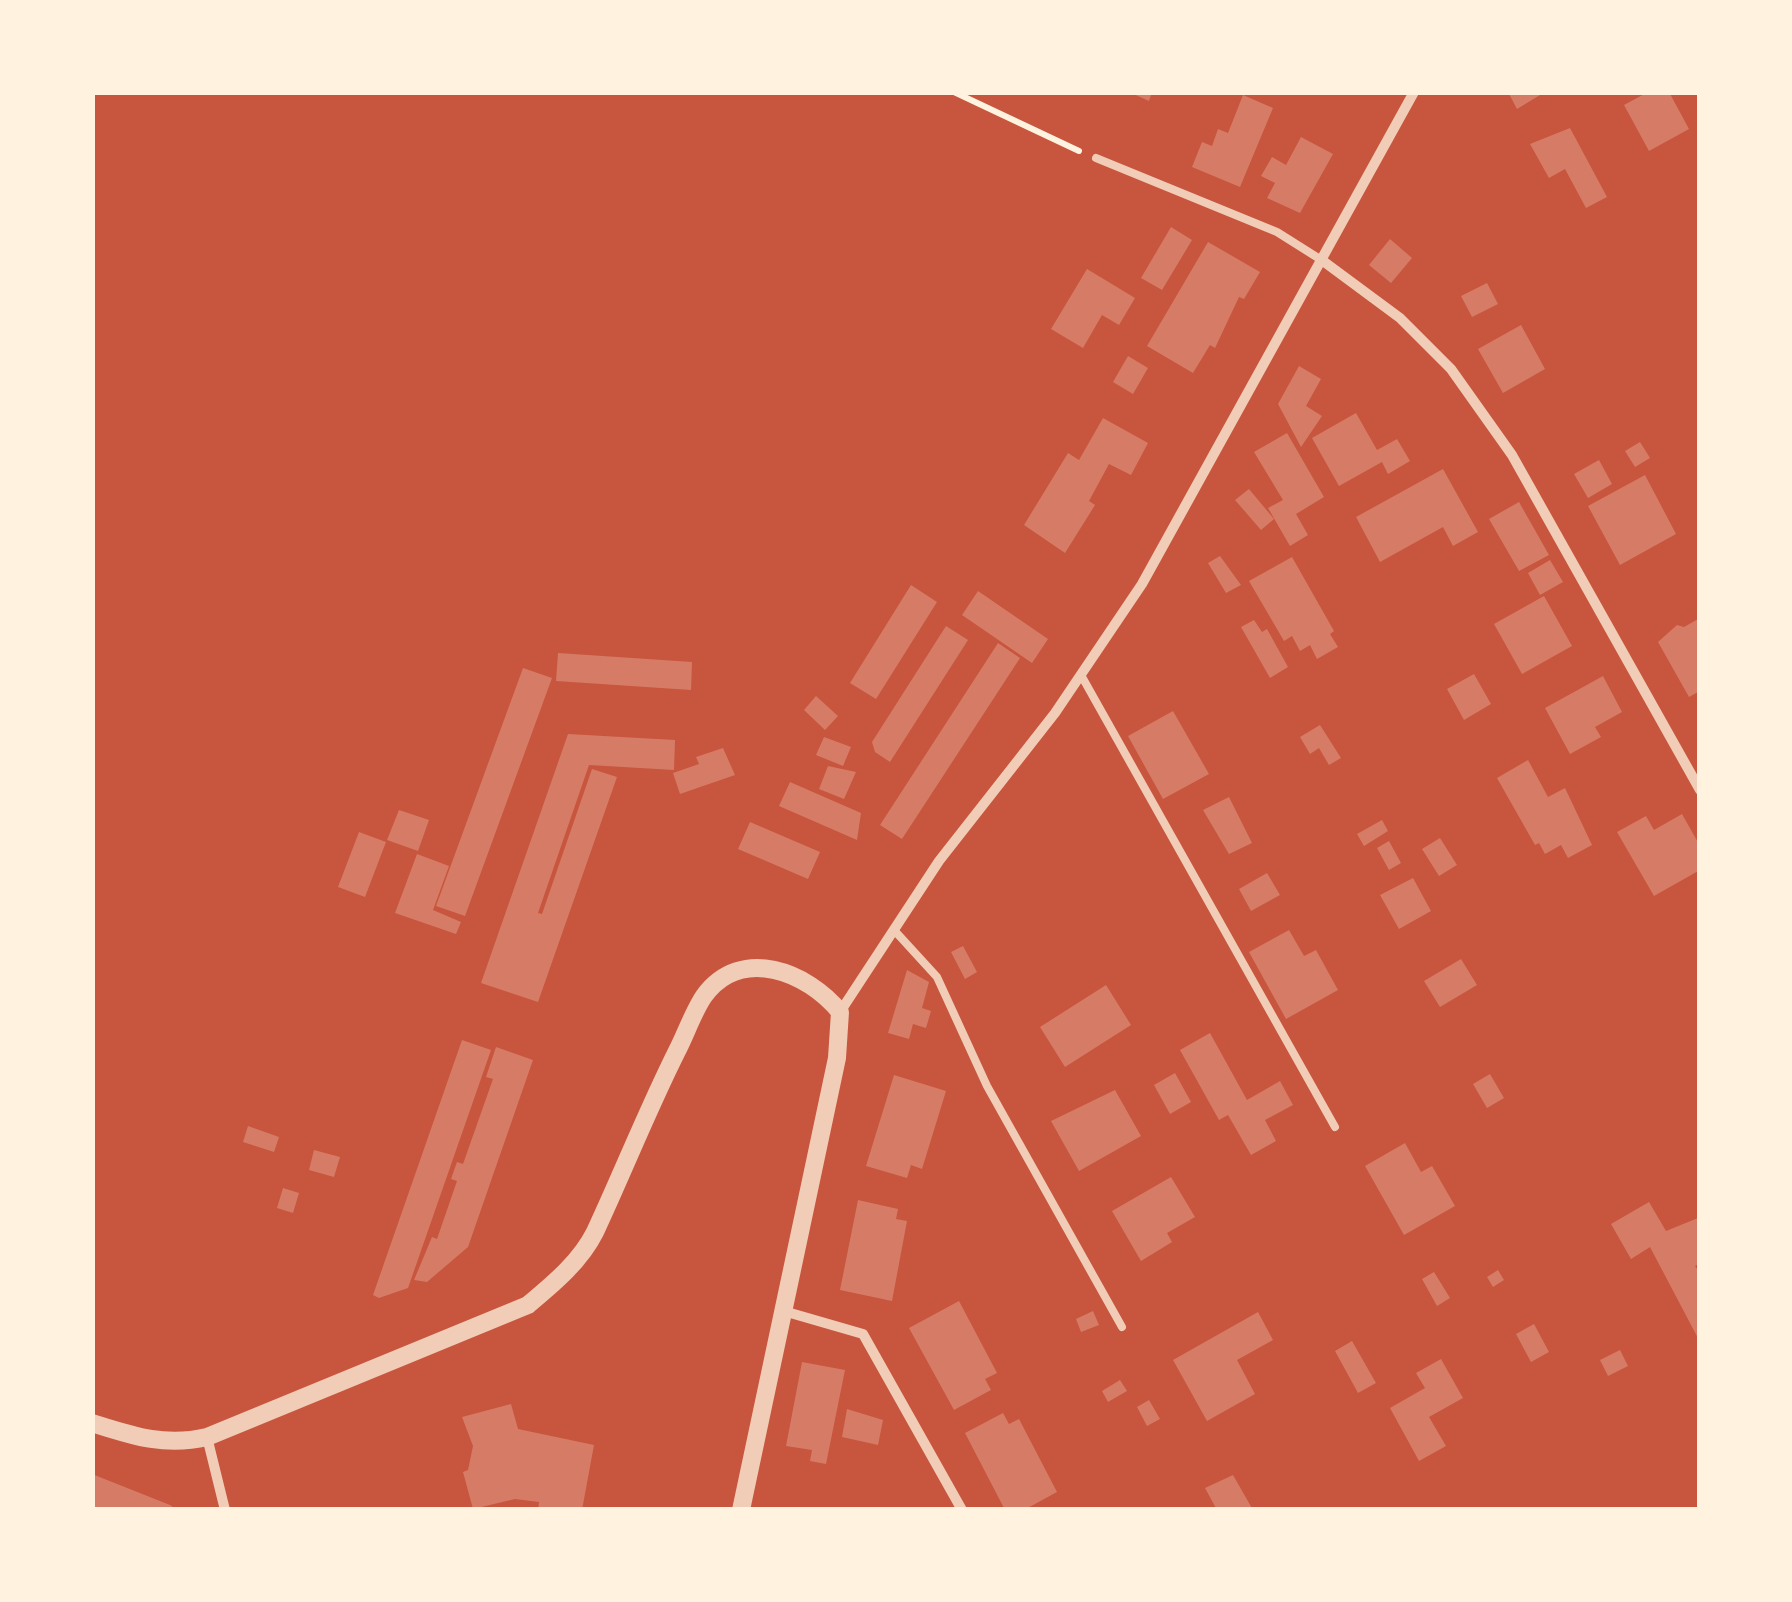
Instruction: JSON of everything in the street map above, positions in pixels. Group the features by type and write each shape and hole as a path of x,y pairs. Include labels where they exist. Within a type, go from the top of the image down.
{"street":[{"path":"740,1510 836,1058 840,1012 939,861 1081,675 1142,584 1324,261 1414,92"},
{"path":"1324,261 1400,318 1451,370 1492,427 1700,790"},
{"path":"92,1423 141,1439 178,1444 207,1437 528,1305 564,1275 593,1236 632,1141 705,994 734,972 770,968 798,975 824,992 840,1012"},
{"path":"780,1310 864,1334 962,1510"},
{"path":"207,1437 224,1510"}],"lane":[{"path":"1096,158 1277,232 1324,261"},
{"path":"1081,675 1335,1128"},
{"path":"894,930 937,977 987,1086 1122,1327"}],"path":[{"path":"954,92 1096,158"}],"building":[{"path":"1129,92 1152,92 1149,101"},
{"path":"1508,92 1545,92 1517,109"},
{"path":"1648,92 1669,92 1689,129 1649,151 1624,105"},
{"path":"1243,95 1273,108 1240,187 1192,167 1202,142 1212,146 1218,129 1228,133"},
{"path":"1570,128 1607,197 1586,208 1565,169 1549,178 1530,144"},
{"path":"1301,137 1333,154 1300,213 1267,198 1275,183 1261,176 1272,157 1286,165"},
{"path":"1171,227 1192,240 1162,290 1141,278"},
{"path":"1390,239 1412,258 1391,283 1369,265"},
{"path":"1208,242 1260,272 1244,299 1239,297 1215,348 1210,345 1193,373 1147,346"},
{"path":"1087,269 1135,298 1119,325 1102,315 1083,348 1051,329"},
{"path":"1487,283 1498,304 1472,317 1461,296"},
{"path":"1521,325 1545,369 1503,393 1478,349"},
{"path":"1128,356 1148,368 1133,394 1113,382"},
{"path":"1299,366 1321,379 1306,406 1322,416 1301,447 1278,404"},
{"path":"1356,413 1377,450 1397,439 1410,461 1388,474 1382,462 1339,486 1312,438"},
{"path":"1103,418 1148,443 1131,475 1109,464 1089,501 1095,505 1065,553 1024,525 1068,453 1079,460"},
{"path":"1287,433 1324,497 1296,514 1308,535 1290,546 1268,508 1283,500 1254,452"},
{"path":"1640,442 1650,458 1635,467 1625,451"},
{"path":"1599,460 1612,484 1588,498 1574,474"},
{"path":"1443,469 1478,532 1453,546 1443,527 1380,562 1356,517"},
{"path":"1645,475 1676,534 1620,565 1588,506"},
{"path":"1249,489 1274,519 1261,530 1235,500"},
{"path":"1519,502 1549,555 1519,571 1489,519"},
{"path":"1220,556 1241,585 1226,593 1208,563"},
{"path":"1292,557 1334,631 1330,634 1338,647 1317,659 1310,645 1300,651 1292,636 1284,641 1249,581"},
{"path":"1550,560 1563,582 1540,595 1528,573"},
{"path":"911,585 937,602 876,699 850,683"},
{"path":"978,591 1048,639 1032,663 962,615"},
{"path":"1544,596 1572,646 1522,674 1494,624"},
{"path":"1700,618 1700,691 1689,697 1658,642 1677,625 1684,627"},
{"path":"1254,620 1262,632 1267,629 1288,667 1270,678 1241,627"},
{"path":"946,626 968,640 890,762 875,752 872,742"},
{"path":"998,643 1020,658 902,839 880,825"},
{"path":"558,653 692,662 691,690 556,681"},
{"path":"523,668 552,678 465,916 436,906"},
{"path":"1474,674 1491,704 1464,720 1447,689"},
{"path":"1603,676 1622,712 1595,727 1601,737 1570,754 1545,708"},
{"path":"816,696 838,716 825,730 804,710"},
{"path":"1173,711 1209,774 1163,799 1128,736"},
{"path":"1320,725 1341,758 1329,765 1319,748 1310,754 1300,737"},
{"path":"568,734 675,740 674,770 589,765 538,913 542,914 592,769 617,777 538,1002 481,983"},
{"path":"824,737 851,747 843,766 816,755"},
{"path":"723,748 735,775 680,794 673,773 699,764 696,757"},
{"path":"1528,760 1548,797 1565,788 1592,845 1568,858 1561,845 1545,854 1539,843 1535,845 1497,778"},
{"path":"828,766 856,772 844,799 819,789"},
{"path":"790,782 861,813 857,840 779,806"},
{"path":"1229,797 1252,843 1229,854 1203,810"},
{"path":"399,810 429,820 418,851 387,840"},
{"path":"1682,814 1700,846 1700,870 1654,896 1617,832 1646,816 1654,830"},
{"path":"1382,820 1388,831 1364,846 1357,834"},
{"path":"750,822 820,852 808,879 738,849"},
{"path":"359,832 386,842 365,897 338,887"},
{"path":"1440,838 1457,865 1439,876 1422,849"},
{"path":"1389,841 1401,863 1389,870 1377,848"},
{"path":"417,854 449,866 433,910 461,922 456,934 395,913"},
{"path":"1267,873 1280,895 1251,911 1239,889"},
{"path":"1413,878 1431,911 1399,929 1380,895"},
{"path":"1289,930 1304,956 1316,950 1338,990 1286,1019 1249,952"},
{"path":"963,946 977,972 965,979 951,952"},
{"path":"1461,959 1477,985 1440,1007 1424,981"},
{"path":"907,970 929,982 922,1008 931,1011 926,1028 913,1024 909,1039 888,1033"},
{"path":"1106,985 1131,1025 1065,1067 1040,1027"},
{"path":"1210,1033 1247,1100 1280,1081 1293,1105 1265,1120 1276,1141 1251,1155 1228,1115 1219,1120 1180,1050"},
{"path":"462,1040 491,1050 408,1288 379,1298 373,1295"},
{"path":"496,1047 533,1060 468,1247 427,1282 414,1280 432,1237 437,1239 457,1181 451,1179 457,1162 463,1164 493,1079 486,1077"},
{"path":"1175,1073 1191,1102 1170,1114 1154,1085"},
{"path":"1490,1074 1504,1098 1487,1108 1473,1084"},
{"path":"894,1075 946,1091 922,1169 911,1165 907,1178 866,1166"},
{"path":"1115,1090 1141,1136 1079,1171 1051,1121"},
{"path":"248,1126 279,1137 274,1152 243,1142"},
{"path":"1405,1143 1421,1172 1432,1166 1455,1206 1404,1235 1365,1166"},
{"path":"314,1150 340,1157 334,1177 309,1170"},
{"path":"1171,1177 1195,1217 1167,1233 1172,1242 1141,1261 1112,1211"},
{"path":"283,1188 299,1193 293,1213 277,1208"},
{"path":"858,1200 898,1209 896,1219 907,1221 892,1301 840,1290"},
{"path":"1649,1202 1666,1231 1698,1218 1700,1222 1700,1263 1695,1266 1700,1273 1700,1342 1650,1247 1631,1259 1611,1224"},
{"path":"1498,1270 1504,1280 1493,1287 1487,1277"},
{"path":"1434,1272 1450,1298 1437,1306 1422,1279"},
{"path":"959,1301 997,1373 985,1379 991,1390 954,1410 909,1328"},
{"path":"1093,1311 1099,1325 1081,1332 1076,1319"},
{"path":"1258,1312 1273,1340 1237,1360 1255,1394 1207,1421 1173,1360"},
{"path":"1534,1324 1549,1352 1531,1362 1516,1334"},
{"path":"1352,1341 1376,1383 1358,1393 1335,1351"},
{"path":"1620,1350 1628,1366 1608,1376 1600,1360"},
{"path":"1441,1359 1463,1398 1429,1417 1446,1446 1419,1461 1390,1408 1425,1388 1416,1373"},
{"path":"802,1362 845,1370 826,1464 810,1461 812,1450 786,1446"},
{"path":"1120,1380 1127,1391 1108,1402 1102,1391"},
{"path":"1149,1400 1160,1419 1147,1426 1137,1407"},
{"path":"511,1404 518,1429 594,1445 582,1510 538,1510 539,1502 515,1499 473,1509 463,1472 468,1470 473,1446 462,1417"},
{"path":"847,1409 883,1420 878,1445 842,1437"},
{"path":"1003,1413 1009,1424 1019,1419 1057,1492 1024,1510 1005,1510 965,1433"},
{"path":"92,1474 170,1505 177,1510 92,1510"},
{"path":"1233,1475 1253,1510 1217,1510 1205,1488"}]}
